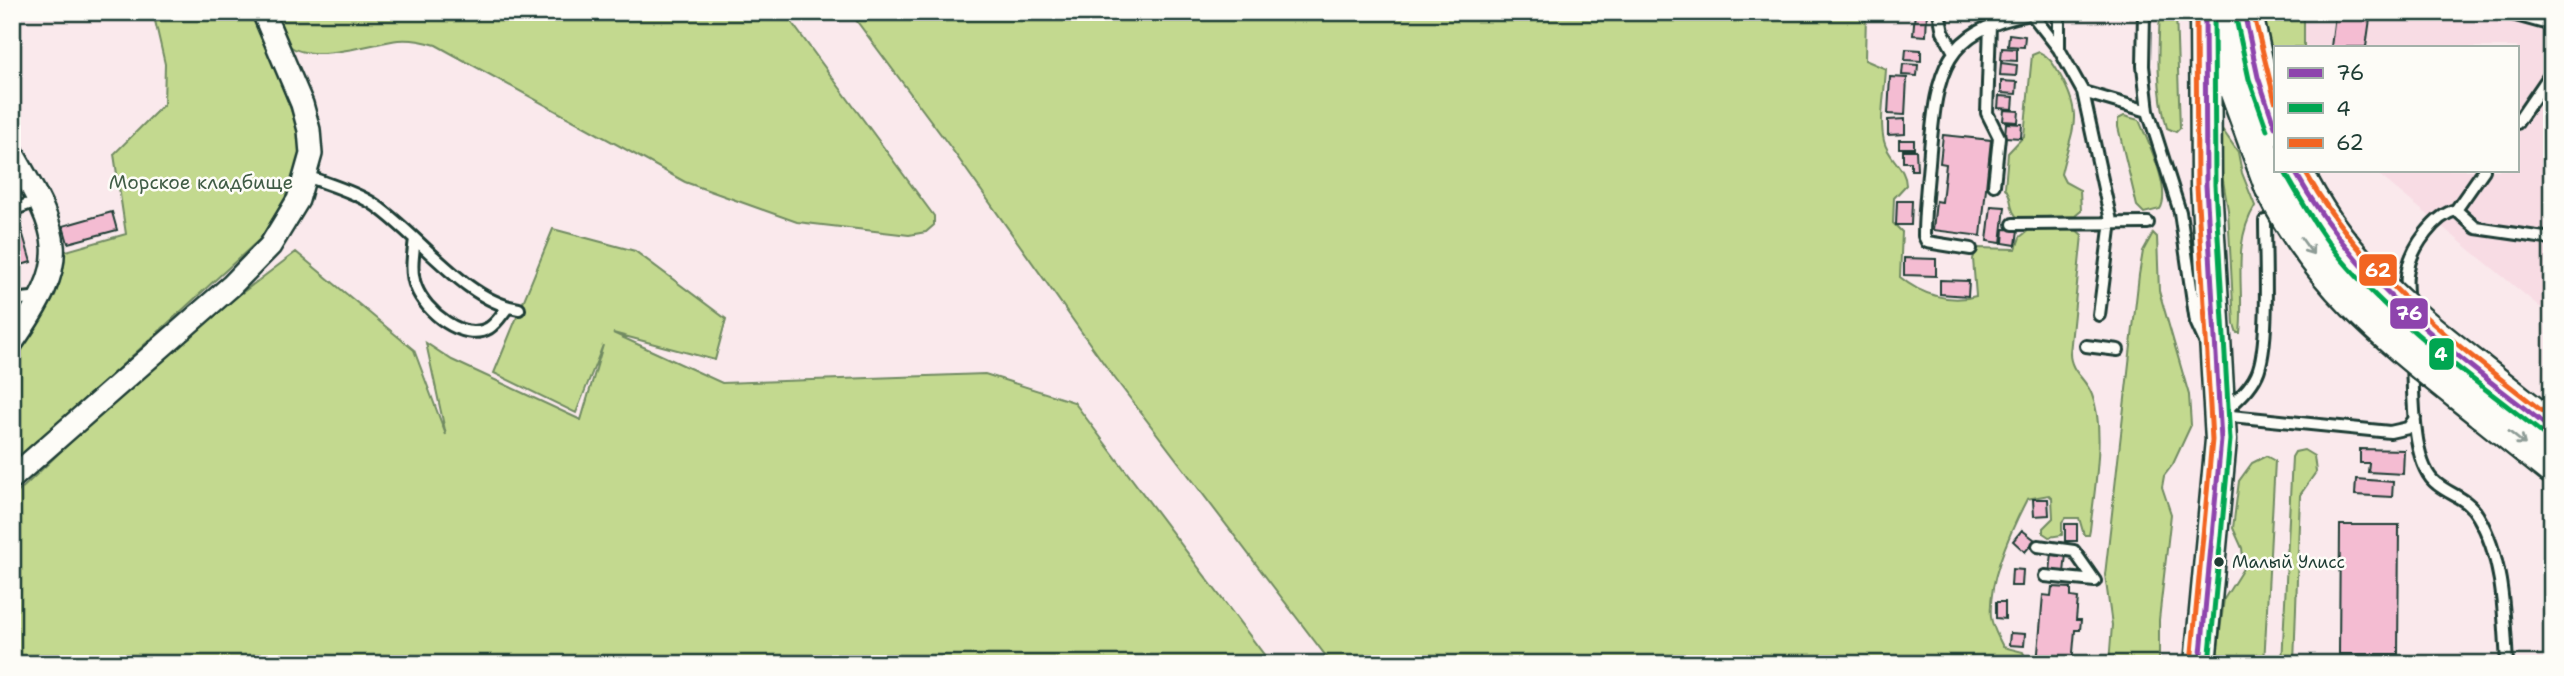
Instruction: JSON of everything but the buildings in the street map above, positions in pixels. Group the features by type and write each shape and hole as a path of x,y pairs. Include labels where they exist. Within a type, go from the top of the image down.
{"highway":[{"path":"2218,12 2243,109 2274,162"},
{"path":"2244,12 2255,67 2274,124"},
{"path":"2283,178 2316,212 2362,273 2399,310 2552,430"},
{"path":"2283,178 2309,249 2347,296 2377,327 2552,466"}],"main road":[{"path":"2200,664 2221,415 2210,261 2204,111 2205,12"},
{"path":"2204,111 2224,106 2243,109"}],"street":[{"path":"12,478 231,286 261,256 298,200 307,176 311,154 309,130 263,12"},
{"path":"12,152 40,200 52,227 55,259 43,297 12,343"}],"lane":[{"path":"1939,12 1943,32 1954,52"},
{"path":"2059,12 2059,49"},
{"path":"2144,12 2143,66 2148,111 2180,212 2196,322 2203,339 2217,358"},
{"path":"2505,12 2552,25"},
{"path":"1971,249 1933,245 1927,242 1924,236 1938,83 1954,52 1970,37 1990,25 2030,13 2059,49 2083,92 2111,221 2099,315"},
{"path":"1990,25 1987,113 1999,137 1994,185"},
{"path":"2518,122 2552,72"},
{"path":"2083,92 2148,111"},
{"path":"2483,172 2456,210 2445,213 2433,226 2417,247 2408,268 2415,418 2419,451 2430,477 2437,484 2463,497 2478,516 2496,561 2507,664"},
{"path":"307,176 371,202 476,290 513,308 488,328 476,332 464,331 440,317 421,298 415,285 415,239"},
{"path":"12,210 40,200"},
{"path":"2456,210 2476,228 2552,239"},
{"path":"2013,224 2111,221 2148,223"},
{"path":"2221,415 2249,388 2258,372 2263,346 2265,221"},
{"path":"12,300 43,297"},
{"path":"2086,346 2118,350"},
{"path":"2221,415 2390,432 2409,429 2415,418"},
{"path":"2038,545 2074,551 2095,581 2045,576"}],"shaded area":[{"path":"2279,12 2552,12 2552,317 2375,172 2518,172 2518,46 2289,46"}],"green space":[{"name":"Морское кладбище","path":"153,12 254,12 299,131 300,155 285,198 261,238 12,466 12,356 52,295 66,251 126,234 114,154 164,104 165,64"},
{"path":"274,12 784,12 934,216 934,225 926,232 909,235 797,222 685,182 436,45 398,40 340,51 308,53 296,50 287,43"},
{"path":"850,12 1866,12 1865,60 1886,69 1882,114 1884,141 1900,168 1906,185 1894,198 1893,223 1902,232 1900,277 1936,296 1956,299 1976,296 1973,259 1977,248 2016,249 2020,237 2029,230 2074,228 2082,235 2070,353 2075,370 2092,395 2098,425 2098,461 2090,530 2089,535 2084,535 2079,518 2065,518 2062,522 2062,535 2049,537 2043,533 2043,528 2053,518 2052,498 2049,495 2027,499 2014,525 1993,588 1991,617 2003,647 2023,652 2028,664 1332,664 1107,368 951,148"},
{"path":"2160,12 2176,12 2180,128 2176,132 2167,128 2159,85"},
{"path":"2263,12 2304,12 2304,46 2274,46 2274,62"},
{"path":"2039,52 2054,65 2072,103 2074,124 2061,174 2065,182 2080,190 2081,211 2075,216 2019,218 2013,212 2005,188 2008,153 2024,136 2032,55"},
{"path":"2124,116 2139,120 2152,152 2163,190 2160,209 2144,213 2137,206 2118,127 2118,119"},
{"path":"2222,129 2238,152 2242,173 2255,206 2243,236 2241,252 2240,333 2237,333 2234,324 2228,210 2215,133"},
{"path":"553,229 635,251 726,319 715,360 613,333 722,383 985,374 1074,402 1271,664 12,664 12,498 170,347 296,252 414,350 446,435 426,343 452,360 581,420 603,345 576,413 494,373"},
{"path":"2153,233 2157,237 2159,291 2189,395 2191,425 2173,464 2164,476 2162,487 2171,514 2159,620 2159,664 2109,664 2112,625 2105,575 2139,275 2143,251"},
{"path":"2304,450 2314,456 2316,472 2300,495 2294,664 2282,664 2292,457 2295,452"},
{"path":"2266,456 2275,461 2264,664 2216,664 2224,599 2244,567 2242,548 2233,528 2239,481 2252,463"}],"transit line":[{"name":"62","path":"2191,663 2212,440 2197,186 2196,12"},
{"name":"76","path":"2200,664 2221,440 2206,185 2205,12"},
{"name":"4","path":"2209,664 2230,440 2215,185 2214,12"},
{"name":"76","path":"2244,12 2258,77 2274,124"},
{"name":"62","path":"2253,12 2274,97"},
{"name":"4","path":"2235,14 2249,79 2267,130"},
{"name":"76","path":"2295,172 2320,212 2378,283 2442,343 2552,430"},
{"name":"62","path":"2305,172 2329,209 2384,277 2447,336 2552,419"},
{"name":"4","path":"2286,174 2324,236 2361,281 2411,329 2547,437"}],"place":[{"name":"Малый Улисс","path":"2219,562"}]}
